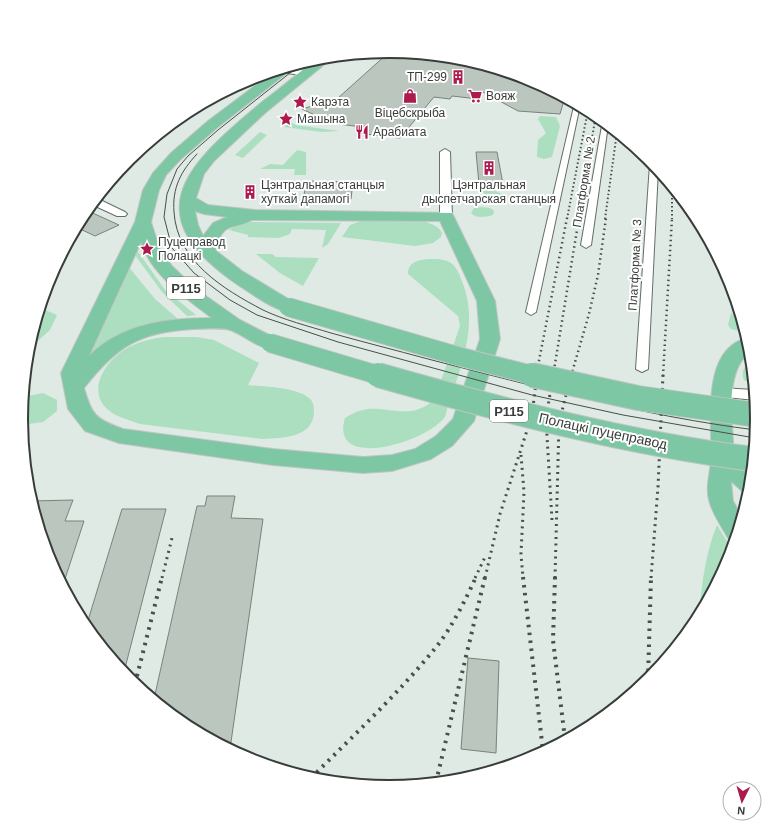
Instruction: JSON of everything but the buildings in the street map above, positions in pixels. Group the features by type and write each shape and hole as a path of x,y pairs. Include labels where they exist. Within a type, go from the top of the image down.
{"main road":[{"name":"Р115","path":"318,64 240,128 202,167 193,182 187,200 189,223 193,233 210,254 254,287 288,306 502,368 586,388 720,411 750,414"},
{"name":"Р115","path":"233,324 190,293 166,270 152,250 141,240 144,218 151,190 160,173 176,156 213,124 275,76"},
{"path":"141,240 72,373 73,388 79,409 93,426 119,436 273,457 363,465 392,463 423,454 444,441 463,421 490,339 486,301 446,216 255,215 204,209 187,200"},
{"path":"210,254 211,234 216,229 231,220 255,215"},
{"path":"73,388 101,354 129,336 158,326 203,322 233,324"},
{"name":"Полацкі пуцеправод","path":"233,324 270,343 479,404 590,431 748,458"},
{"path":"734,526 721,502 719,482 723,459 721,393 726,370 736,353 743,348"},
{"path":"723,459 745,480"}],"street":[{"path":"295,70 307,73"},
{"path":"531,312 576,109"},
{"name":"Платформа № 2","path":"586,245 604,128"},
{"path":"445,152 447,202 446,216"},
{"name":"Платформа № 3","path":"642,369 653,173"},
{"path":"99,204 121,214"},
{"path":"721,393 749,395"}],"green space":[{"path":"540,116 556,117 560,126 552,157 544,159 537,157 538,140 546,133 538,119"},
{"path":"290,122 296,125 339,131 322,132 284,127"},
{"path":"260,132 267,135 243,158 235,155"},
{"path":"297,150 306,152 306,175 294,175 295,169 260,169 270,164 283,165"},
{"path":"499,184 502,189 495,191 507,196 504,199 489,198 480,189 483,185"},
{"path":"474,208 490,208 494,211 493,215 478,217 471,213"},
{"path":"406,219 418,221 429,223 437,227 442,233 441,237 433,243 415,246 342,237 350,225 364,220"},
{"path":"241,223 341,223 328,244 322,248 326,230 292,229 290,234 279,238 248,237 248,235 229,230"},
{"path":"134,246 165,290 196,315 187,316 162,292 132,251"},
{"path":"256,254 272,254 276,257 319,258 303,286 280,273"},
{"path":"428,259 442,260 452,263 458,271 467,300 469,316 466,347 445,416 434,427 419,436 401,443 382,447 365,448 351,444 344,434 345,418 354,413 370,409 411,411 434,401 460,326 458,316 408,274 408,270 414,262"},
{"path":"128,266 155,299 178,319 153,323 130,331 99,348 89,356"},
{"path":"45,310 57,315 50,330 36,342 40,325"},
{"path":"731,313 735,317 739,331 731,329 728,325"},
{"path":"164,337 197,337 214,340 259,363 248,385 288,390 303,394 309,398 313,404 314,411 313,420 309,427 296,435 263,439 140,424 111,412 101,402 99,393 101,377 105,369 117,355 129,347 143,341"},
{"path":"746,365 748,382 744,380 743,377"},
{"path":"43,393 57,400 57,411 43,422 28,424 29,396"},
{"path":"717,525 728,543 723,557 701,601 707,558"}],"tram line":[{"path":"292,71 218,130 188,156 177,169 167,194 164,217 172,248 194,273 230,300 257,315 338,342 532,395 623,415 749,437"},
{"path":"197,154 182,173 174,195 174,212 177,229 184,245 193,259 218,283 248,302 271,314 331,333 591,400 673,417 750,429"}],"railway":[{"path":"567,219 587,116"},
{"path":"579,219 595,122"},
{"path":"605,219 616,138"},
{"path":"672,195 672,218"},
{"path":"536,376 567,218"},
{"path":"553,376 579,218"},
{"path":"571,376 589,314 598,275 606,218"},
{"path":"663,376 672,218"},
{"path":"485,578 500,514 532,415 537,375"},
{"path":"552,520 546,419 553,375"},
{"path":"555,578 559,423 571,375"},
{"path":"651,578 658,487 663,375"},
{"path":"521,455 524,492 521,554 523,578"},
{"path":"162,578 173,534"},
{"path":"475,578 486,555"},
{"path":"137,677 162,577"},
{"path":"317,772 392,697 437,646 453,622 476,577"},
{"path":"437,776 485,577"},
{"path":"523,577 542,745"},
{"path":"555,577 553,640 564,734"},
{"path":"648,669 651,577"}],"place":[{"name":"ТП-299","path":"458,77"},
{"name":"Віцебскрыба","path":"410,96"},
{"name":"Вояж","path":"475,96"},
{"name":"Карэта","path":"300,102"},
{"name":"Машына","path":"286,119"},
{"name":"Арабиата","path":"362,132"},
{"name":"Цэнтральная дыспетчарская станцыя","path":"489,168"},
{"name":"Цэнтральная станцыя хуткай дапамогі","path":"250,192"},
{"name":"Пуцеправод Полацкі","path":"147,249"}]}
